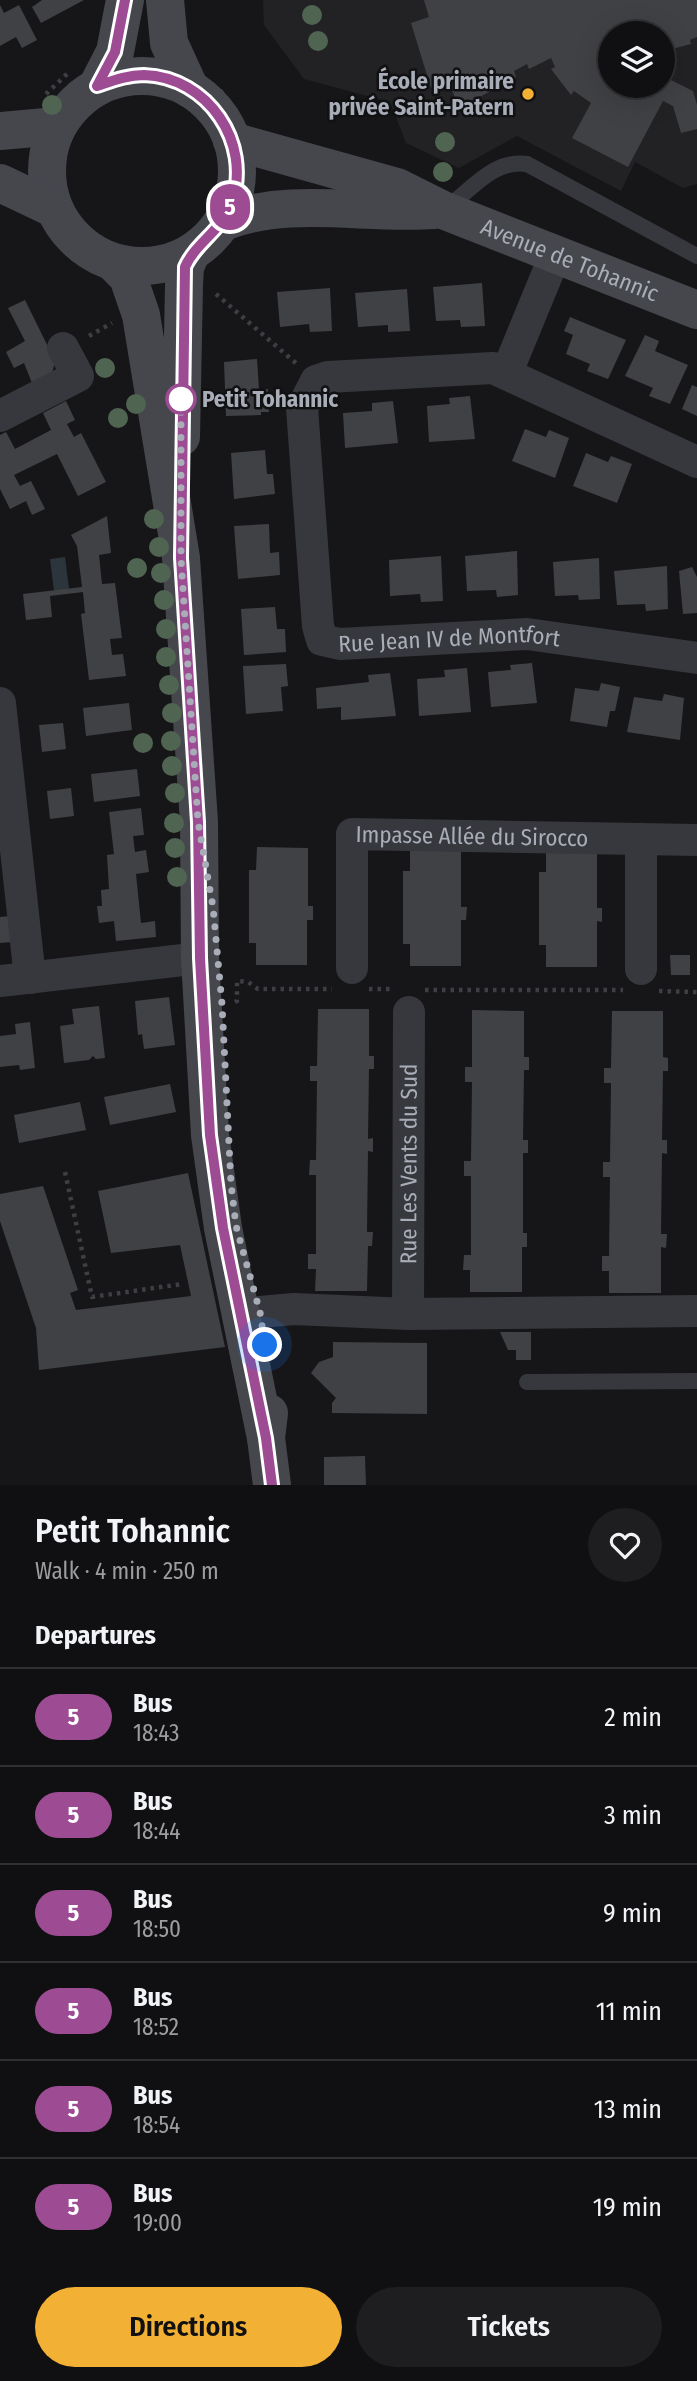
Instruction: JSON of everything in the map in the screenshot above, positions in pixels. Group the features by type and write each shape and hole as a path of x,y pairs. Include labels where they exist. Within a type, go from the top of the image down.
{"main road":[{"path":"0,131 47,113 67,110 85,78 115,52 125,0"},
{"path":"165,0 169,43 190,89"},
{"path":"85,78 144,75 167,79 190,89 208,103 223,120 232,141 236,183 223,222 191,253 185,267 181,558 198,822 200,958 211,1145 230,1268 266,1438 272,1485"},
{"path":"47,113 49,146 46,166 53,208 77,242 114,263 128,277 141,315 181,558"},
{"name":"Avenue de Tohannic","path":"232,141 397,187 443,210 697,310"},
{"path":"0,183 53,208"},
{"name":"Avenue de Tohannic","path":"223,222 261,210 287,208 399,212 443,210"},
{"path":"114,263 153,266 191,253"},
{"path":"198,822 213,907 236,1226 260,1312 271,1396 266,1438"}],"street":[{"path":"507,372 556,253"},
{"path":"0,416 78,376 63,348"},
{"path":"316,381 328,377 493,368 507,372 697,462"},
{"name":"Rue Jean IV de Montfort","path":"316,381 302,408 318,626 322,640 341,644 527,634 697,658"},
{"path":"0,703 15,980 200,958"},
{"name":"Impasse Allée du Sirocco","path":"353,982 352,834 697,840"},
{"path":"640,983 641,839"},
{"name":"Rue Les Vents du Sud","path":"408,997 408,1314"},
{"path":"260,1312 294,1309 408,1314 697,1311"}],"lane":[{"path":"443,210 496,169 510,163 527,164 697,256"},
{"path":"527,1382 697,1381"}],"path":[{"path":"47,113 85,78"},
{"path":"208,287 316,381"},
{"path":"237,1001 237,981 248,982 258,989 353,982 408,997 640,983 697,992"},
{"path":"65,1172 92,1297 182,1284"}],"shaded area":[{"name":"École primaire privée Saint-Patern","path":"263,0 697,0 697,184 683,188 635,162 621,191 517,136 459,168 406,143 390,102 304,79 264,25"},
{"path":"65,557 69,589 54,591 50,559"}],"building":[{"path":"42,0 84,0 41,23 32,7"},
{"path":"424,0 697,0 697,37 690,40 691,44 675,48 675,21 598,21 598,98 675,98 675,82 693,91 697,105 697,129 681,133 673,106 663,101 628,167 572,138 591,103 574,91 571,95 551,69 555,67 551,58 529,69 527,64 514,71 516,77 458,109 450,82 431,88 411,23 429,17"},
{"path":"0,5 4,13 19,5 37,40 22,48 16,37 0,46"},
{"path":"482,283 485,326 461,327 460,320 436,321 433,287"},
{"path":"330,288 332,331 310,332 309,324 280,327 277,292"},
{"path":"407,289 410,331 388,332 388,325 358,327 355,293"},
{"path":"25,300 55,361 52,374 32,383 24,363 14,368 6,352 25,341 8,308"},
{"path":"570,317 626,340 608,379 587,371 590,364 566,354 573,335 564,331"},
{"path":"645,335 659,341 655,351 688,365 670,404 649,396 653,388 625,376"},
{"path":"257,359 259,389 268,389 269,412 261,412 261,415 226,416 224,362"},
{"path":"692,385 697,387 697,416 682,409"},
{"path":"470,396 475,439 429,442 427,406 450,404 449,398"},
{"path":"66,401 75,420 67,424 74,437 81,433 106,482 78,496 57,454 14,475 20,486 31,481 45,509 32,515 26,501 10,509 0,489 0,435 6,432 15,449 51,430 43,413"},
{"path":"393,401 398,443 345,448 343,413 372,411 372,403"},
{"path":"525,429 546,437 549,430 569,438 555,478 512,461"},
{"path":"265,450 267,474 273,474 275,494 234,499 231,453"},
{"path":"586,453 608,462 611,456 632,464 617,503 573,486"},
{"path":"107,516 111,553 99,555 102,584 115,583 122,638 110,639 112,655 123,654 126,676 89,680 81,614 85,613 83,592 50,596 52,617 26,620 23,594 82,587 77,546 71,535"},
{"path":"269,524 270,553 279,552 280,575 238,579 234,526"},
{"path":"517,551 518,595 497,597 496,590 467,591 465,556"},
{"path":"441,556 443,601 421,602 420,594 390,596 389,560"},
{"path":"599,558 600,599 579,600 578,595 555,596 553,562"},
{"path":"667,566 668,609 646,611 645,604 617,605 614,571"},
{"path":"692,567 697,577 697,613 683,614 679,571"},
{"path":"275,607 277,629 285,629 286,652 244,655 241,609"},
{"path":"532,663 537,703 491,707 488,672 511,670 510,665"},
{"path":"286,664 288,686 281,687 283,711 246,714 243,666"},
{"path":"467,668 471,712 419,716 417,679 445,677 444,670"},
{"path":"390,673 396,716 341,720 341,707 317,709 316,688 369,682 368,675"},
{"path":"601,683 620,687 615,711 610,711 607,727 570,721 575,688 599,691"},
{"path":"664,694 684,698 680,740 627,732 634,697 662,701"},
{"path":"129,703 132,730 86,736 83,708"},
{"path":"63,723 66,749 42,752 39,725"},
{"path":"137,769 140,796 94,802 91,774"},
{"path":"71,788 74,816 50,819 47,791"},
{"path":"141,808 144,835 133,836 135,852 146,850 149,872 136,874 141,923 155,921 156,937 116,941 114,921 99,923 97,906 102,906 101,890 109,889 107,855 114,854 109,812"},
{"path":"257,847 308,848 308,906 313,906 313,920 307,920 307,965 256,965 256,943 249,943 249,870 256,870"},
{"path":"410,848 461,849 461,907 467,907 466,920 461,920 461,966 410,966 410,944 403,944 403,871 410,871"},
{"path":"546,849 597,850 597,908 602,908 602,922 597,921 597,967 546,967 546,945 539,945 539,872 546,872"},
{"path":"10,916 13,942 0,943 0,917"},
{"path":"670,955 690,955 690,975 671,975"},
{"path":"169,997 175,1045 144,1049 142,1034 138,1035 135,1001"},
{"path":"99,1006 105,1058 96,1059 93,1056 89,1060 64,1063 60,1026 74,1024 72,1009"},
{"path":"318,1009 369,1009 369,1056 374,1056 374,1069 369,1069 368,1139 373,1138 373,1152 368,1151 367,1232 373,1232 372,1246 368,1246 367,1291 315,1291 316,1269 308,1269 308,1254 316,1254 316,1175 309,1175 310,1160 316,1160 317,1081 310,1081 310,1066 317,1066"},
{"path":"472,1010 524,1011 524,1057 529,1057 529,1070 524,1070 523,1140 528,1140 528,1153 523,1153 523,1233 527,1233 527,1247 522,1247 522,1292 470,1292 470,1270 463,1270 464,1255 471,1255 471,1176 464,1176 464,1161 471,1161 472,1082 465,1082 465,1067 472,1067"},
{"path":"612,1011 663,1011 663,1057 668,1058 668,1071 663,1071 662,1140 667,1140 667,1154 662,1153 661,1234 667,1234 666,1248 661,1247 661,1293 609,1293 609,1271 602,1271 602,1256 609,1256 610,1177 603,1177 603,1162 610,1162 611,1083 604,1083 604,1068 611,1068"},
{"path":"30,1022 35,1068 20,1070 19,1065 0,1067 0,1036 16,1034 15,1024"},
{"path":"170,1084 176,1112 110,1125 104,1097"},
{"path":"80,1102 86,1130 19,1143 14,1115"},
{"path":"188,1173 225,1347 39,1370 36,1328 0,1221 0,1194 43,1186 78,1290 70,1293 76,1310 191,1296 180,1245 111,1253 98,1191"},
{"path":"500,1332 531,1332 531,1360 516,1360 516,1350 508,1350"},
{"path":"333,1342 427,1343 427,1414 332,1413 332,1403 336,1398 311,1373 319,1362 333,1357"},
{"path":"365,1456 366,1485 324,1485 324,1457"}],"bus line":[{"name":"5","path":"125,0 115,52 97,86 119,78 144,75 167,79 190,89 208,103 223,120 237,162 232,203 223,222 203,245 191,253 185,267 181,393 181,558 198,822 200,958 210,1135 230,1268 266,1438 272,1485"}],"place":[{"name":"École primaire privée Saint-Patern","path":"528,94"},
{"name":"Petit Tohannic","path":"181,399"}],"route":[{"path":"181,399 181,393 181,558 198,822 213,907 223,1017 226,1130 236,1226 260,1312 265,1345"}]}
